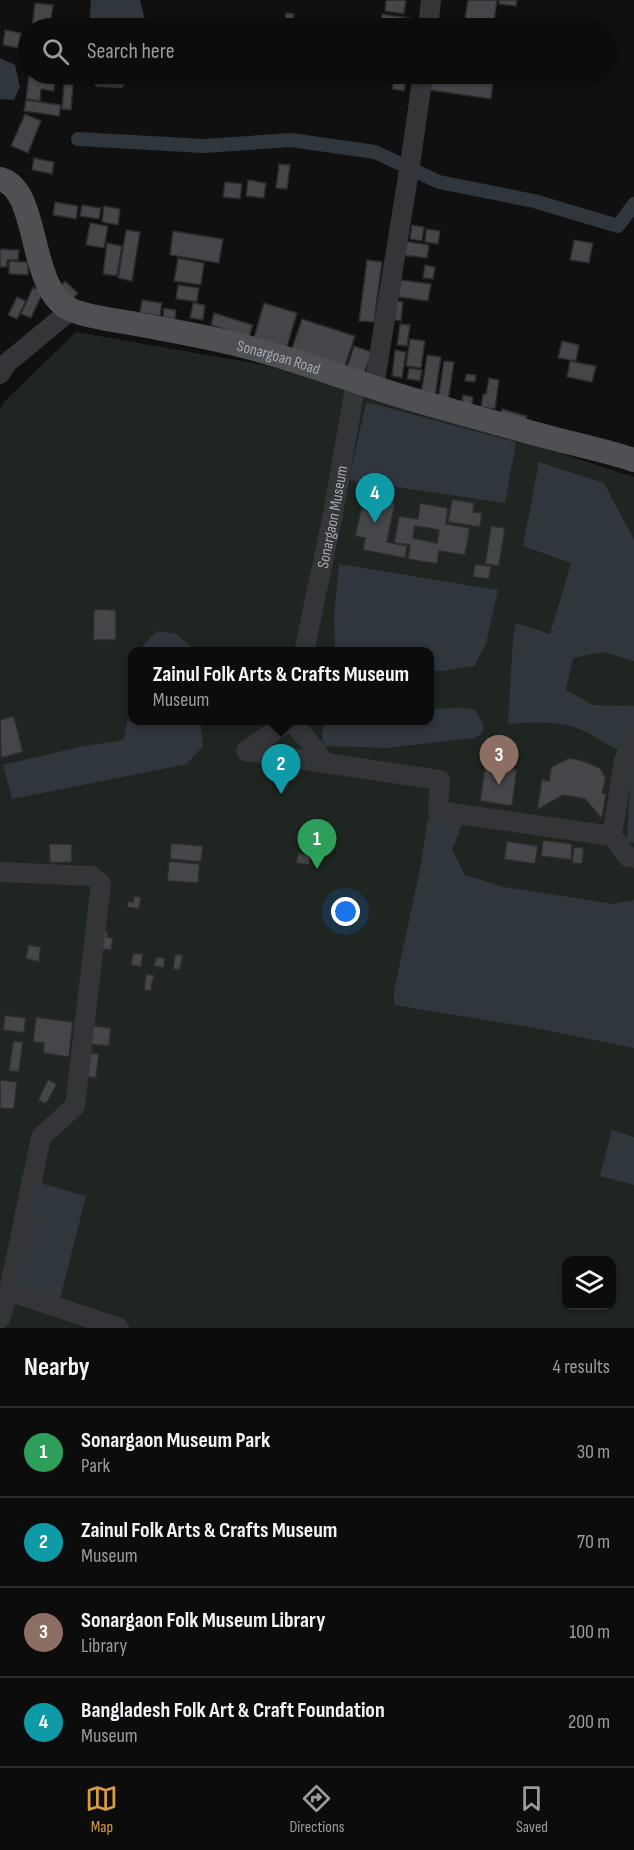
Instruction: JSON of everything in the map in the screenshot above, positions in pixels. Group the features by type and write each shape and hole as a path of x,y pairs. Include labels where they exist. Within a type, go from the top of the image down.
{"main road":[{"path":"0,179 8,181 17,190 31,221 32,235 50,292 71,310"},
{"name":"Sonargoan Road","path":"71,310 205,337 296,360 365,385 634,460"}],"street":[{"path":"429,18 431,0"},
{"name":"Sonargaon Museum","path":"305,647 333,514 365,385 411,158 422,84"},
{"path":"0,374 14,357 71,310"},
{"path":"283,725 246,751 440,780 438,811 612,836 628,857 634,858"},
{"path":"294,725 325,763"},
{"path":"612,836 624,760 634,734"},
{"path":"0,872 92,876 101,884 75,1106 41,1137 9,1292 0,1318"},
{"path":"9,1292 119,1328"}],"shaded area":[{"path":"91,0 140,0 144,18 90,18"},
{"path":"0,58 15,65 20,87 14,100 0,99"},
{"path":"94,84 125,84 122,88 96,87"},
{"path":"76,332 270,366 377,394 634,477 634,1328 0,1328 0,409 4,402"},
{"path":"366,402 516,442 505,503 349,480"},
{"path":"539,462 604,483 634,540 634,661 602,652 573,658 566,690 594,705 634,706 634,753 617,749 582,730 566,725 541,722 508,724 516,623 550,634 571,563 523,546"},
{"path":"339,564 498,590 486,644 474,666 443,671 434,670 434,647 335,647 334,615"},
{"path":"157,631 176,634 192,647 142,647"},
{"path":"434,709 475,710 484,725 482,734 473,738 387,748 324,746 323,725 434,725"},
{"path":"128,716 128,725 200,725 203,746 187,764 12,799 3,765 79,747 124,740"},
{"path":"634,759 634,843 627,841 631,770"},
{"path":"428,817 463,822 452,850 465,875 504,887 614,904 634,900 634,1048 535,1028 394,1005 394,991 421,864"},
{"path":"612,1130 634,1137 634,1185 600,1176"},
{"path":"40,1183 86,1196 60,1299 14,1290"}],"building":[{"path":"386,0 406,0 404,14 385,11"},
{"path":"468,0 497,0 494,18 465,18"},
{"path":"499,0 517,0 516,6 499,4"},
{"path":"35,3 53,5 51,18 33,18"},
{"path":"286,13 294,14 293,18 285,18"},
{"path":"382,14 410,18 381,18"},
{"path":"5,30 18,32 18,48 3,45"},
{"path":"28,84 55,84 54,91 41,89 40,101 26,99"},
{"path":"64,84 73,85 71,110 62,109"},
{"path":"393,84 405,84 404,91 392,89"},
{"path":"424,84 493,84 491,99 423,89"},
{"path":"26,100 61,105 59,116 24,111"},
{"path":"25,114 41,121 28,153 11,146"},
{"path":"34,158 54,162 52,174 32,170"},
{"path":"279,164 290,165 287,189 276,188"},
{"path":"248,180 266,183 264,198 246,196"},
{"path":"225,182 242,184 240,199 223,197"},
{"path":"55,202 78,206 76,219 53,215"},
{"path":"82,205 101,208 99,219 80,216"},
{"path":"104,206 120,209 118,225 102,222"},
{"path":"90,223 108,226 104,248 86,245"},
{"path":"412,225 424,227 422,241 410,239"},
{"path":"426,229 440,231 438,244 425,242"},
{"path":"126,230 140,232 132,281 118,278"},
{"path":"173,231 223,239 219,263 170,255"},
{"path":"574,240 593,243 589,263 570,260"},
{"path":"404,241 429,245 427,258 402,255"},
{"path":"107,243 122,246 117,276 103,274"},
{"path":"0,249 19,250 18,260 7,260 7,267 0,267"},
{"path":"178,258 204,263 201,285 174,281"},
{"path":"367,260 382,262 374,322 359,321"},
{"path":"9,261 28,262 28,275 9,274"},
{"path":"425,265 435,267 433,279 423,278"},
{"path":"401,280 431,284 428,301 398,297"},
{"path":"65,281 78,293 70,302 57,290"},
{"path":"178,285 199,288 197,302 176,299"},
{"path":"33,287 43,292 31,318 21,314"},
{"path":"17,297 26,301 17,319 8,315"},
{"path":"142,300 162,303 160,316 140,313"},
{"path":"392,300 403,302 401,321 389,319"},
{"path":"193,303 205,305 203,320 190,318"},
{"path":"264,303 297,313 287,347 254,337"},
{"path":"164,308 176,310 175,319 163,317"},
{"path":"214,313 253,325 249,337 211,325"},
{"path":"302,319 355,336 344,369 291,351"},
{"path":"400,324 410,325 407,346 397,345"},
{"path":"410,339 425,341 421,368 406,366"},
{"path":"562,341 579,345 576,361 558,358"},
{"path":"354,346 372,352 362,379 345,373"},
{"path":"395,350 406,352 402,378 392,376"},
{"path":"427,355 441,357 435,397 421,395"},
{"path":"444,361 454,362 448,402 438,400"},
{"path":"570,361 596,366 592,382 567,377"},
{"path":"409,368 422,370 420,381 407,379"},
{"path":"466,374 476,375 475,382 465,381"},
{"path":"489,378 499,380 495,409 481,407"},
{"path":"463,395 473,397 471,410 461,409"},
{"path":"502,409 527,416 524,426 499,420"},
{"path":"370,487 392,492 390,502 395,503 387,542 407,546 405,558 363,550 365,538 355,536 361,509 366,510"},
{"path":"452,499 474,503 473,512 482,513 480,527 448,522"},
{"path":"420,503 448,508 446,524 470,528 465,555 439,551 437,564 408,559 410,545 394,543 399,516 418,519","holes":["415,526 439,530 437,543 413,538"]},
{"path":"491,526 505,528 499,566 485,564"},
{"path":"475,564 491,566 489,579 473,577"},
{"path":"94,609 116,610 116,640 93,640"},
{"path":"14,716 23,752 1,758 0,720"},
{"path":"495,740 517,743 514,766 492,763"},
{"path":"569,758 600,768 606,778 602,793 606,794 602,819 585,799 563,795 537,810 542,779 549,781 551,767"},
{"path":"485,765 517,770 512,806 480,801"},
{"path":"543,840 572,844 571,860 541,856"},
{"path":"507,841 538,846 535,864 504,859"},
{"path":"171,843 203,846 201,862 170,859"},
{"path":"49,844 72,844 72,862 50,863"},
{"path":"574,847 584,848 582,864 572,863"},
{"path":"298,853 311,855 309,865 296,863"},
{"path":"169,861 200,864 198,883 167,881"},
{"path":"134,896 141,897 139,909 127,907 128,901 133,902"},
{"path":"98,930 108,931 107,937 113,938 111,950 95,948"},
{"path":"28,945 41,947 39,962 26,959"},
{"path":"133,953 143,954 141,967 131,965"},
{"path":"175,954 183,955 180,970 173,969"},
{"path":"156,957 165,958 164,968 154,966"},
{"path":"146,974 154,975 151,991 144,990"},
{"path":"5,1015 26,1018 24,1033 3,1030"},
{"path":"36,1017 73,1022 69,1057 43,1053 44,1043 33,1042"},
{"path":"89,1025 111,1028 109,1046 87,1044"},
{"path":"13,1041 23,1042 19,1072 9,1071"},
{"path":"86,1053 99,1054 96,1078 83,1076"},
{"path":"48,1079 57,1084 46,1104 38,1100"},
{"path":"0,1080 17,1082 14,1109 0,1108"}],"waterway":[{"path":"78,139 204,146 291,140 375,152 439,182 534,201 618,226 634,204"}],"place":[{"name":"Bangladesh Folk Art & Craft Foundation","path":"375,523"},
{"name":"Sonargaon Folk Museum Library","path":"499,785"},
{"name":"Zainul Folk Arts & Crafts Museum","path":"281,794"},
{"name":"Sonargaon Museum Park","path":"317,869"}]}
